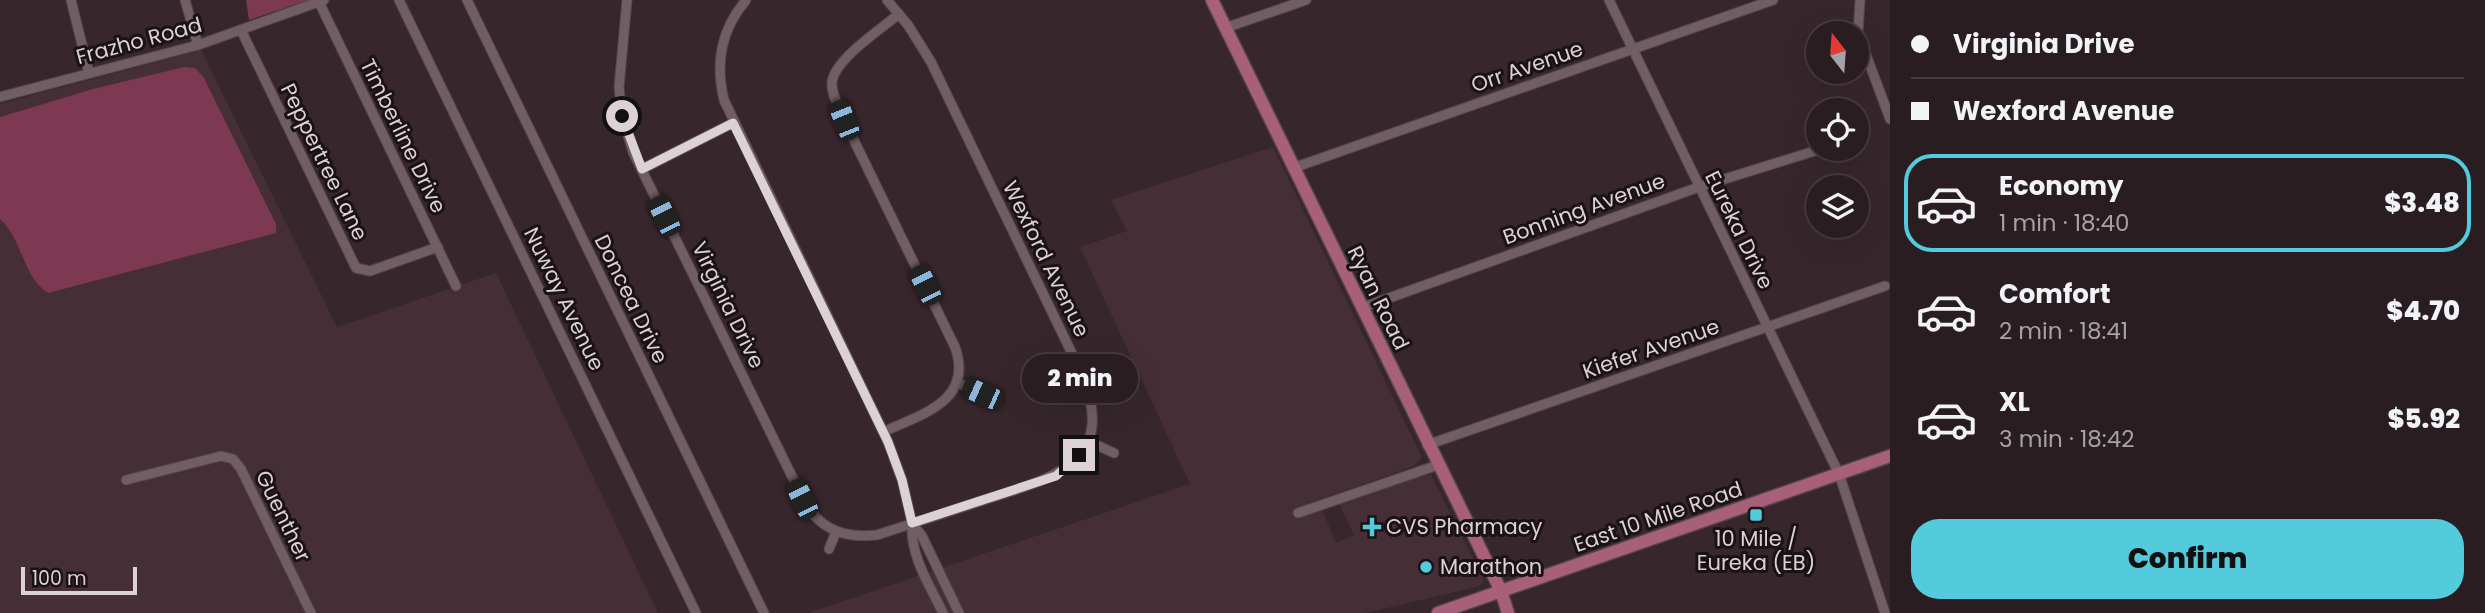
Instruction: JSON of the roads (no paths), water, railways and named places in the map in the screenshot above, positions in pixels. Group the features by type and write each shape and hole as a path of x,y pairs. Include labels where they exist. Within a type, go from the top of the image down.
{"main road":[{"name":"Ryan Road","path":"1212,0 1500,591 1508,613"},
{"name":"East 10 Mile Road","path":"1438,613 1890,456"}],"street":[{"path":"71,0 89,73"},
{"path":"185,0 198,45"},
{"name":"Nuway Avenue","path":"400,0 696,613"},
{"name":"Doncea Drive","path":"467,0 764,613"},
{"name":"Virginia Drive","path":"627,0 620,95 626,132 802,499 815,518 836,532"},
{"path":"747,0 730,24 720,51 720,82 733,123 883,432 902,480 912,523 911,540 920,566 943,613"},
{"name":"Wexford Avenue","path":"887,0 930,62 1080,370 1094,408 1088,441 1069,467 1056,476 912,523"},
{"path":"1225,28 1306,0"},
{"name":"Eureka Drive","path":"1609,0 1839,474 1885,613"},
{"name":"Orr Avenue","path":"1293,168 1773,0"},
{"path":"1860,0 1857,24 1859,40 1890,119"},
{"name":"Frazho Road","path":"0,97 198,45 321,1"},
{"name":"Timberline Drive","path":"321,1 456,286"},
{"path":"883,432 947,399 958,383 960,370 955,347 844,120 833,89 834,76 843,61 898,14"},
{"name":"Peppertree Lane","path":"241,30 356,268 370,271 438,247"},
{"path":"642,169 733,123"},
{"name":"Bonning Avenue","path":"1361,308 1699,187 1806,154"},
{"name":"Kiefer Avenue","path":"1427,445 1885,286"},
{"path":"958,383 982,394"},
{"path":"1088,441 1114,453"},
{"name":"Guenther","path":"126,481 221,456 233,459 241,468 311,613"},
{"path":"1298,513 1438,465"},
{"path":"829,549 836,532 849,536 877,535 912,523"},
{"path":"912,523 922,536 958,613"}],"place":[{"name":"10 Mile / Eureka (EB)","path":"1756,515"},
{"name":"CVS Pharmacy","path":"1372,527"},
{"name":"Marathon","path":"1426,567"}]}
